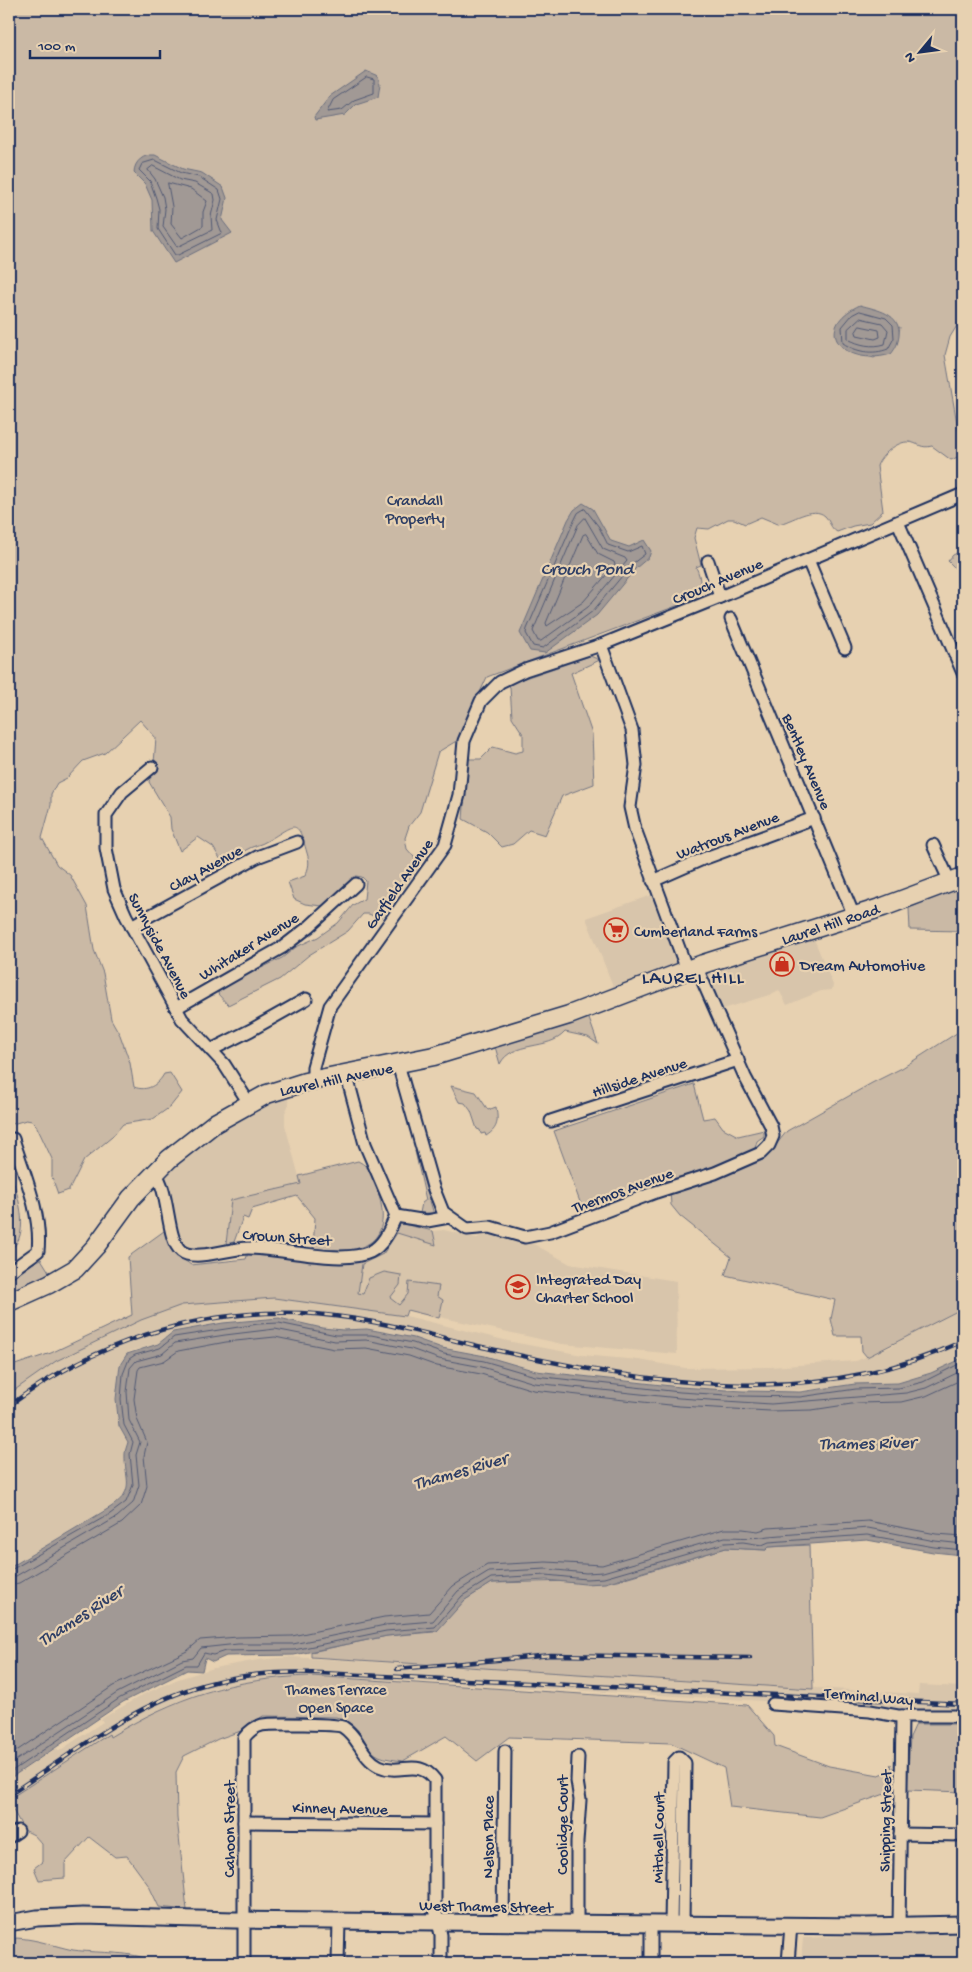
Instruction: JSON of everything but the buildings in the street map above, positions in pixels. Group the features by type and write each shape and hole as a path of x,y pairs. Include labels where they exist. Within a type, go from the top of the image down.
{"highway":[{"name":"Laurel Hill Road","path":"691,968 854,916 957,879"},
{"name":"Laurel Hill Avenue","path":"9,1302 53,1283 78,1266 96,1246 131,1198 155,1173 206,1129 248,1103 278,1089 313,1080 398,1064 448,1052 569,1015 691,968"}],"main road":[{"name":"West Thames Street","path":"9,1923 64,1916 244,1920 652,1924 899,1926 963,1924"}],"street":[{"name":"Crouch Avenue","path":"485,695 500,682 523,671 600,645 720,597 963,494"},
{"path":"898,522 963,673"},
{"path":"808,560 845,648"},
{"path":"708,561 720,597"},
{"name":"Bentley Avenue","path":"731,619 854,916"},
{"name":"Thermos Avenue","path":"449,1217 468,1229 486,1227 520,1236 540,1235 656,1192 715,1173 761,1153 771,1142 772,1131 691,968 653,881 637,837 631,813 630,796 636,765 632,730 600,645"},
{"name":"Garfield Avenue","path":"313,1080 313,1067 330,1006 442,851 448,839 459,795 464,741 485,695"},
{"name":"Sunnyside Avenue","path":"152,767 122,792 108,811 106,818 106,848 117,899 176,1008 186,1023 224,1064 248,1103"},
{"name":"Watrous Avenue","path":"653,881 814,818"},
{"name":"Clay Avenue","path":"131,926 256,857 297,842"},
{"path":"934,845 957,879"},
{"name":"Whitaker Avenue","path":"176,1008 283,947 316,922 356,884"},
{"path":"211,1050 252,1030 306,999"},
{"name":"Hillside Avenue","path":"550,1121 738,1060"},
{"path":"346,1073 365,1144 396,1216 427,1221 449,1217 439,1204 398,1064"},
{"path":"9,1272 38,1251 39,1240 33,1202 13,1139"},
{"name":"Crown Street","path":"155,1173 163,1187 176,1244 181,1251 190,1255 258,1248 327,1255 360,1255 370,1252 381,1244 396,1216"},
{"name":"Terminal Way","path":"773,1704 870,1711 902,1716 963,1716"},
{"name":"Shipping Street","path":"899,1926 902,1716"},
{"name":"Cahoon Street","path":"244,1963 244,1738 248,1731 265,1724 341,1726 355,1737 365,1754 380,1767 388,1770 421,1767 430,1772 437,1788 435,1824"},
{"name":"Nelson Place","path":"503,1922 505,1751"},
{"name":"Coolidge Court","path":"577,1923 577,1842 580,1800 577,1781 578,1757"},
{"name":"Mitchell Court","path":"677,1924 674,1762 681,1758"},
{"name":"Kinney Avenue","path":"244,1822 435,1824"},
{"path":"435,1824 435,1909 438,1922 441,1963"},
{"path":"900,1834 963,1835"},
{"path":"338,1963 339,1921"},
{"path":"651,1963 652,1924"},
{"path":"788,1963 791,1925"}],"shaded area":[{"path":"666,890 691,961 615,991 586,918"},
{"path":"812,934 833,985 832,990 821,991 787,1005 779,990 769,995 720,1010 704,970"},
{"path":"287,1096 289,1104 285,1113 285,1125 301,1184 231,1200 226,1244 192,1250 180,1239 169,1195 168,1182 163,1174 193,1148 251,1109"},
{"name":"Integrated Day Charter School","path":"444,1230 477,1238 489,1232 515,1241 530,1242 570,1264 676,1281 677,1354 562,1344 403,1309 388,1297 358,1293 362,1264 383,1254 397,1233 436,1244 433,1231"},
{"path":"184,1293 274,1298 398,1314 512,1342 582,1355 639,1360 685,1368 770,1367 856,1361 890,1347 921,1328 963,1308 963,1355 957,1361 905,1382 771,1392 680,1387 536,1371 485,1356 442,1348 414,1338 367,1329 343,1330 322,1328 279,1318 223,1323 173,1332 158,1344 130,1351 120,1365 116,1403 120,1428 128,1442 125,1454 128,1484 124,1496 111,1507 9,1568 9,1374 132,1314"},
{"path":"291,1657 918,1694 919,1685 963,1687 963,1712 321,1676 279,1677 215,1688 168,1705 110,1738 109,1735 9,1799 9,1779 57,1748 59,1751 103,1722 101,1719 144,1694 178,1679 214,1668 258,1660"},
{"path":"963,1932 963,1963 801,1963 803,1938"}],"green space":[{"name":"Crandall Property","path":"9,9 963,9 963,316 950,337 945,355 958,429 963,439 962,455 951,460 932,446 928,447 904,442 895,446 882,457 877,466 883,511 870,523 853,526 837,532 825,516 814,512 778,524 761,517 745,524 734,519 728,519 709,529 697,528 694,538 701,565 696,567 700,584 695,599 487,677 458,740 438,752 420,812 409,826 405,838 407,849 414,857 417,868 395,897 389,910 379,919 369,914 363,914 348,931 309,955 280,979 228,1005 218,994 220,988 282,958 296,947 318,937 338,923 353,905 364,899 366,881 362,877 356,876 340,893 322,906 305,904 294,899 288,882 305,876 309,862 304,841 294,827 248,849 233,861 224,865 213,847 198,837 180,851 171,829 170,817 149,782 154,763 156,738 140,720 105,753 83,761 67,778 57,783 51,794 51,805 42,838 57,865 70,875 87,906 94,950 103,973 111,1019 120,1035 130,1063 134,1087 148,1088 159,1081 164,1074 170,1073 182,1092 170,1107 153,1119 123,1124 112,1137 84,1160 69,1190 58,1194 52,1177 52,1159 36,1125 32,1121 26,1120 9,1125","holes":["900,327 897,344 874,358 845,350"]},
{"path":"963,550 963,576 948,561 953,555"},
{"path":"590,656 600,660 571,673 592,734 594,784 562,796 545,835 529,830 513,844 502,847 487,832 463,819 468,759 481,759 493,747 515,753 523,751 523,734 512,717 510,687 507,684"},
{"path":"963,885 963,931 910,930 909,908"},
{"path":"587,1013 598,1044 588,1037 565,1032 550,1042 522,1048 513,1052 500,1064 494,1043"},
{"path":"963,1029 963,1308 867,1357 862,1351 861,1336 835,1336 831,1319 835,1300 725,1275 731,1257 680,1216 671,1205 670,1191 767,1156 787,1131 902,1068"},
{"path":"694,1084 703,1119 715,1117 723,1128 738,1136 764,1130 764,1136 757,1141 754,1152 740,1160 651,1185 584,1213 554,1131"},
{"path":"451,1086 476,1092 488,1110 496,1107 497,1123 490,1133 486,1136 485,1133 481,1134 480,1130 477,1129 471,1111 465,1103 459,1102"},
{"path":"415,1151 433,1213 420,1213 422,1203 426,1200"},
{"path":"358,1161 371,1174 382,1210 381,1225 377,1236 369,1243 358,1248 345,1250 313,1248 315,1218 297,1196 252,1209 248,1219 243,1217 234,1242 226,1244 231,1200 301,1184 299,1176"},
{"path":"9,1166 21,1211 22,1223 16,1243 9,1251"},
{"path":"399,1223 433,1231 436,1245 397,1233 383,1254 362,1264 358,1293 363,1294 369,1278 384,1272 401,1275 400,1285 390,1298 399,1305 408,1294 409,1282 439,1286 437,1296 443,1300 439,1318 407,1310 405,1316 274,1298 182,1305 141,1320 56,1361 9,1394 9,1367 51,1353 132,1315 128,1257 164,1231 173,1252 191,1265 246,1259 248,1253 357,1258"},
{"path":"41,1259 51,1275 9,1294 9,1278"},
{"path":"809,1545 813,1689 311,1657 311,1652 387,1636 434,1632 465,1600 492,1583 618,1580 726,1548 766,1550 769,1547"},
{"name":"Thames Terrace Open Space","path":"311,1676 747,1705 774,1736 775,1746 829,1766 879,1775 887,1772 891,1764 896,1790 820,1817 730,1807 724,1768 671,1743 509,1737 477,1761 446,1736 403,1761 379,1756 373,1752 353,1726 336,1717 263,1716 241,1731 218,1739 184,1756 176,1772 177,1818 187,1910 159,1907 149,1886 127,1856 115,1857 89,1837 65,1863 65,1878 39,1880 34,1868 42,1862 42,1844 34,1835 24,1830 9,1803 9,1799 109,1734 110,1737 158,1711 182,1701 206,1692 256,1681"},
{"path":"916,1724 963,1724 963,1792 907,1790 910,1737"},
{"path":"16,1938 38,1941 73,1950 137,1956 157,1963 9,1963 9,1946"}],"water":[{"path":"366,71 378,76 380,84 378,97 356,104 345,115 315,120 314,117 330,96"},
{"path":"155,155 183,169 202,173 223,187 227,198 222,220 232,233 174,263 153,231 152,200 145,184 134,173 134,169 140,159"},
{"path":"860,305 887,314 896,322 899,328 899,336 891,354 874,357 860,356 848,351 839,344 835,335 837,325 845,315"},
{"name":"Crouch Pond","path":"583,503 593,509 611,541 629,547 644,540 651,551 649,557 636,568 597,615 545,653 530,651 520,633 568,520 574,510"},
{"name":"Thames River","path":"279,1318 322,1328 343,1330 367,1329 414,1338 442,1348 485,1356 536,1371 680,1387 743,1391 800,1392 855,1384 898,1383 931,1373 957,1361 963,1355 963,1555 933,1552 867,1540 769,1547 766,1550 726,1548 605,1583 585,1584 546,1580 492,1583 465,1600 437,1631 387,1636 294,1655 226,1656 213,1662 205,1658 202,1671 187,1670 123,1702 9,1779 9,1568 111,1507 124,1495 127,1489 125,1454 128,1442 119,1426 116,1399 120,1365 127,1354 158,1344 173,1332 223,1323"}],"railway":[{"path":"9,1406 75,1364 147,1334 184,1324 222,1317 261,1313 301,1313 349,1318 550,1362 669,1380 729,1384 789,1384 848,1377 906,1363 963,1341"},
{"path":"397,1669 551,1655 750,1658"},
{"path":"9,1795 102,1732 151,1705 217,1681 261,1674 290,1672 320,1673 963,1704"}],"place":[{"name":"Cumberland Farms","path":"616,930"},
{"name":"Dream Automotive","path":"782,964"},
{"name":"Integrated Day Charter School","path":"518,1287"}],"district":[{"name":"LAUREL HILL","path":"693,976"}]}
